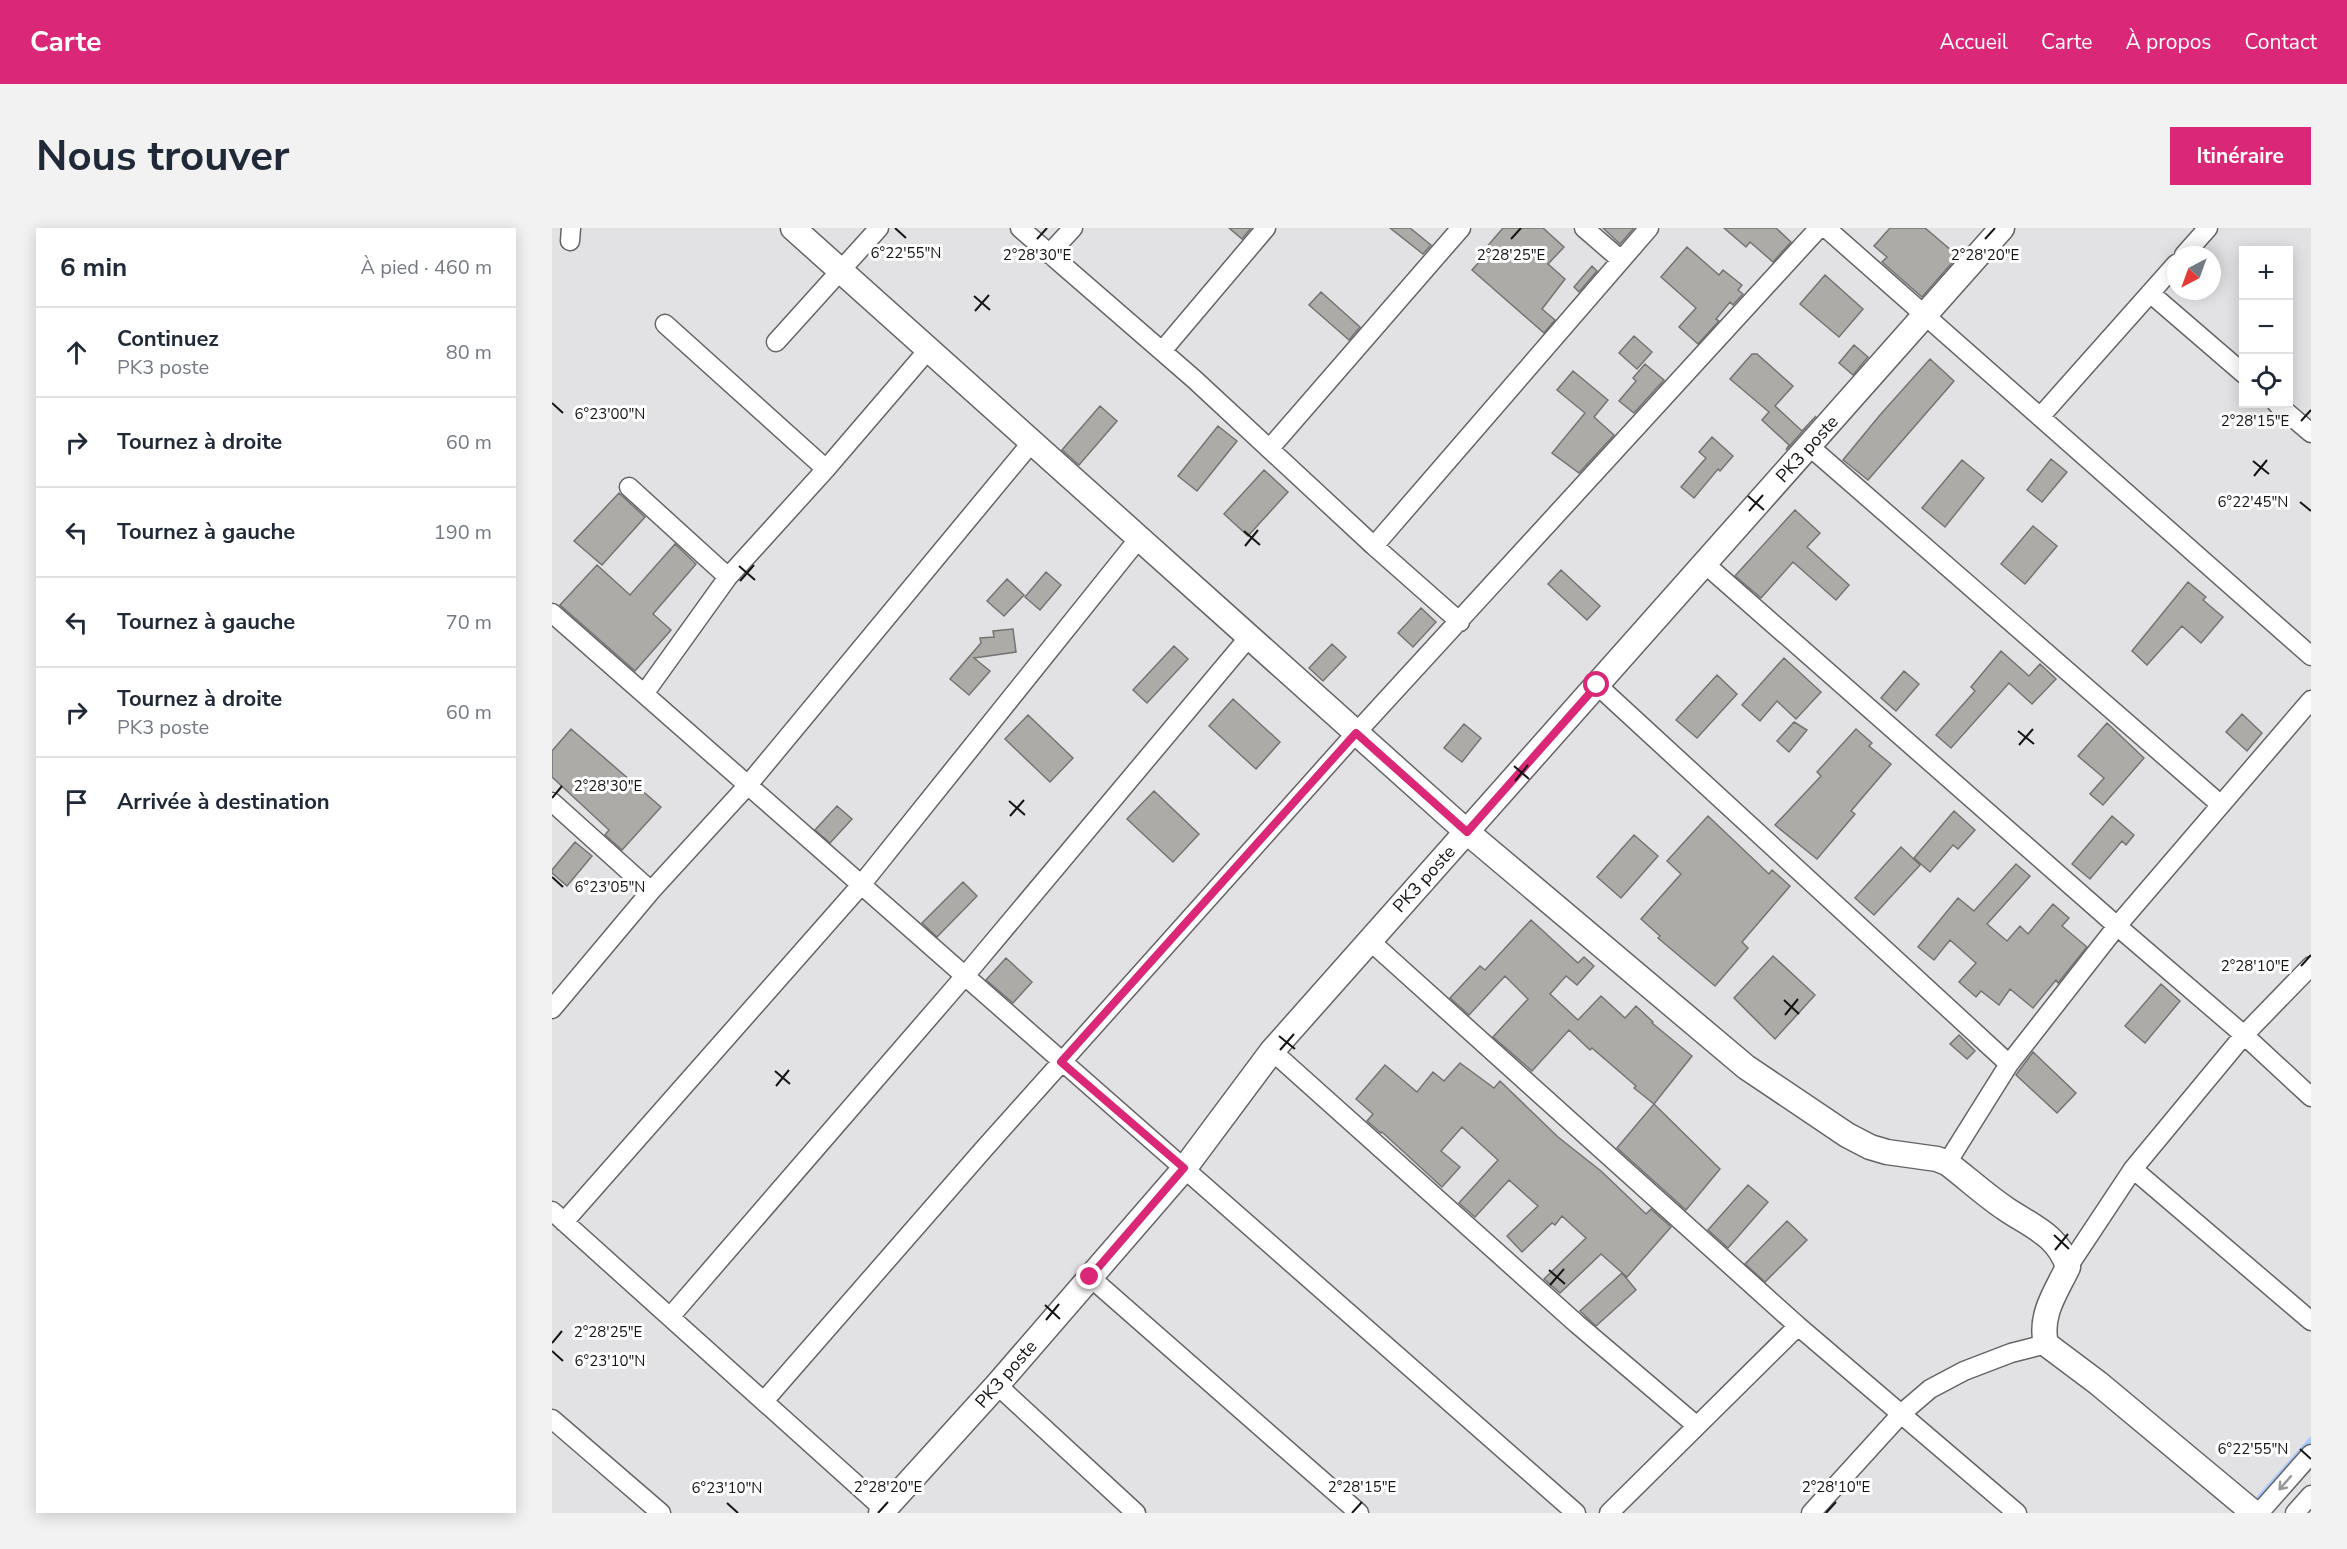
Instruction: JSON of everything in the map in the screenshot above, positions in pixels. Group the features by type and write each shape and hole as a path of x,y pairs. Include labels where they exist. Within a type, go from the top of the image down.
{"street":[{"path":"793,228 1467,832 1746,1067 1847,1135 1870,1147 1887,1152 1937,1159 1947,1163 2006,1209 2045,1232 2058,1245 2065,1256 2068,1267"},
{"path":"776,342 879,228"},
{"path":"1020,228 1162,351 1460,622"},
{"path":"1049,254 1073,228"},
{"path":"1162,351 1266,228"},
{"path":"1270,448 1461,228"},
{"path":"1584,228 1621,260"},
{"path":"1374,546 1649,228"},
{"path":"764,1401 1061,1062 1356,733 1819,228"},
{"path":"1826,228 2311,656"},
{"name":"PK3 poste","path":"885,1512 1184,1168 1272,1052 2002,228"},
{"path":"2192,246 2208,228"},
{"path":"2040,417 2167,274"},
{"path":"2150,293 2239,370"},
{"path":"665,324 826,469"},
{"path":"644,694 728,577 826,469 928,350"},
{"path":"2282,408 2311,433"},
{"path":"552,1009 651,891 748,785 1032,442"},
{"path":"1809,446 2221,805"},
{"path":"629,487 728,577"},
{"path":"885,1512 558,1216 861,885 1140,537"},
{"path":"1705,564 2244,1035 2311,1097"},
{"path":"552,613 1576,1513"},
{"path":"670,1317 964,976 1249,638"},
{"path":"1597,685 2009,1064"},
{"path":"1947,1163 2009,1064 2117,926 2311,700"},
{"path":"552,802 651,891"},
{"path":"1370,941 1798,1326 2017,1513"},
{"path":"2254,1513 2098,1383 2046,1344 2043,1332 2044,1317 2068,1267 2133,1169 2244,1035 2311,966"},
{"path":"1272,1052 1696,1426"},
{"path":"2133,1169 2311,1321"},
{"path":"1090,1277 1359,1513"},
{"path":"1609,1513 1798,1326"},
{"path":"1811,1513 1902,1413 1930,1389 1964,1371 2011,1353 2046,1344"},
{"path":"997,1385 1136,1513"},
{"path":"552,1419 661,1513"},
{"path":"2259,1513 2311,1454"},
{"path":"2295,1513 2311,1495"}],"building":[{"path":"1229,228 1251,228 1242,239"},
{"path":"1390,228 1410,228 1431,245 1423,254"},
{"path":"1503,228 1543,228 1564,247 1548,264 1565,279 1542,309 1555,320 1544,333 1472,270 1488,252 1485,249"},
{"path":"1603,228 1634,228 1620,244"},
{"path":"1724,228 1776,228 1791,242 1773,262 1750,242 1746,247"},
{"path":"1890,228 1925,228 1958,256 1922,297 1882,262 1887,257 1874,246"},
{"path":"1687,247 1719,275 1723,270 1742,285 1738,290 1743,294 1733,305 1730,302 1716,319 1719,321 1698,344 1679,327 1696,308 1661,277"},
{"path":"1592,266 1597,271 1579,292 1574,287"},
{"path":"1825,275 1863,309 1839,337 1800,304"},
{"path":"1321,292 1360,327 1349,340 1309,305"},
{"path":"1634,336 1652,352 1637,369 1619,353"},
{"path":"1854,345 1868,357 1853,375 1839,363"},
{"path":"1752,354 1757,354 1793,386 1775,406 1802,431 1816,416 1786,450 1789,445 1762,420 1769,412 1730,379"},
{"path":"1930,359 1954,381 1868,480 1843,460"},
{"path":"1645,364 1664,380 1634,413 1619,401 1636,381 1633,378"},
{"path":"1573,371 1608,400 1594,417 1614,435 1579,473 1552,453 1585,413 1557,390"},
{"path":"1100,406 1117,421 1079,465 1062,450"},
{"path":"1218,426 1237,441 1197,491 1178,476"},
{"path":"1712,437 1733,456 1720,471 1718,469 1694,498 1681,487 1706,458 1699,452"},
{"path":"2051,459 2067,472 2042,502 2027,490"},
{"path":"1962,460 1984,478 1945,527 1922,508"},
{"path":"1264,470 1288,492 1248,536 1224,514"},
{"path":"619,493 645,517 602,565 574,541"},
{"path":"1795,510 1820,533 1807,547 1849,585 1836,600 1793,562 1761,598 1735,576"},
{"path":"2033,526 2057,546 2025,584 2001,564"},
{"path":"675,544 696,564 653,614 671,630 635,671 560,605 597,565 630,595"},
{"path":"1561,570 1600,606 1587,620 1548,584"},
{"path":"1046,572 1061,585 1040,610 1025,597"},
{"path":"1007,579 1024,595 1004,616 987,601"},
{"path":"2188,582 2206,597 2203,600 2223,617 2201,643 2182,626 2147,665 2132,651"},
{"path":"1421,608 1436,622 1413,647 1398,633"},
{"path":"1013,629 1016,652 974,658 990,671 969,695 950,679 981,643 980,638 994,637 993,631"},
{"path":"1332,644 1346,657 1323,681 1309,668"},
{"path":"1174,646 1188,659 1147,703 1133,690"},
{"path":"2001,651 2029,676 2040,664 2056,679 2032,704 2009,683 1951,748 1936,735 1975,691 1971,687"},
{"path":"1784,658 1821,692 1796,719 1777,701 1760,721 1742,705"},
{"path":"1904,671 1919,684 1896,711 1881,698"},
{"path":"1717,675 1737,694 1697,738 1676,720"},
{"path":"1233,699 1280,742 1256,769 1209,726"},
{"path":"2242,714 2262,733 2247,751 2226,732"},
{"path":"1028,715 1073,758 1050,782 1005,739"},
{"path":"1794,722 1807,730 1789,752 1777,741"},
{"path":"2107,723 2144,758 2103,805 2090,794 2104,778 2078,756"},
{"path":"1464,724 1481,738 1462,762 1444,748"},
{"path":"571,729 661,807 622,850 605,835 609,830 552,777 552,751"},
{"path":"1856,729 1872,743 1869,746 1891,764 1851,811 1855,814 1817,859 1775,825 1821,776 1817,772"},
{"path":"1154,791 1199,834 1173,862 1127,819"},
{"path":"837,806 852,819 830,843 815,830"},
{"path":"1954,811 1975,830 1958,849 1953,845 1930,872 1914,858"},
{"path":"1708,816 1769,874 1772,870 1790,886 1742,942 1748,948 1715,986 1658,938 1660,936 1641,919 1681,874 1667,861"},
{"path":"2112,816 2134,835 2126,845 2122,841 2090,879 2072,864"},
{"path":"1634,835 1658,856 1621,898 1597,877"},
{"path":"575,842 592,856 567,886 552,873 552,870"},
{"path":"1901,847 1920,865 1874,915 1855,898"},
{"path":"2016,864 2030,876 1987,924 2007,941 2020,926 2028,934 2053,904 2069,918 2062,926 2087,947 2058,983 2056,980 2033,1008 2010,989 1999,1005 1981,991 1976,997 1959,982 1976,963 1950,940 1934,960 1918,947 1958,898 1974,911"},
{"path":"963,882 977,896 937,937 922,923"},
{"path":"1531,920 1578,963 1584,957 1594,966 1577,985 1566,976 1550,994 1578,1020 1601,996 1625,1018 1636,1006 1652,1023 1692,1056 1654,1104 1569,1030 1532,1071 1493,1037 1528,999 1505,976 1469,1015 1450,998 1480,966 1485,970"},
{"path":"1773,956 1815,995 1775,1039 1734,998"},
{"path":"1006,958 1032,982 1013,1003 986,980"},
{"path":"2161,984 2180,1001 2145,1043 2125,1026"},
{"path":"1959,1035 1975,1051 1967,1059 1950,1044"},
{"path":"2033,1052 2076,1093 2057,1113 2016,1075"},
{"path":"1460,1063 1494,1088 1500,1081 1558,1137 1601,1171 1646,1214 1651,1209 1671,1227 1627,1277 1601,1254 1560,1293 1544,1279 1586,1238 1562,1216 1555,1225 1552,1223 1522,1252 1507,1236 1538,1206 1509,1180 1475,1217 1459,1203 1498,1160 1462,1127 1441,1151 1460,1167 1442,1187 1367,1121 1373,1114 1356,1099 1385,1065 1417,1092 1433,1072 1444,1081"},
{"path":"1654,1104 1720,1169 1686,1210 1617,1148"},
{"path":"1748,1185 1768,1202 1728,1248 1708,1230"},
{"path":"1787,1221 1807,1240 1765,1282 1745,1264"},
{"path":"1622,1273 1636,1290 1596,1326 1580,1311"}],"waterway":[{"path":"2253,1504 2311,1439"}],"route":[{"path":"1090,1277 1184,1168 1061,1062 1356,733 1467,832 1597,685"}]}
